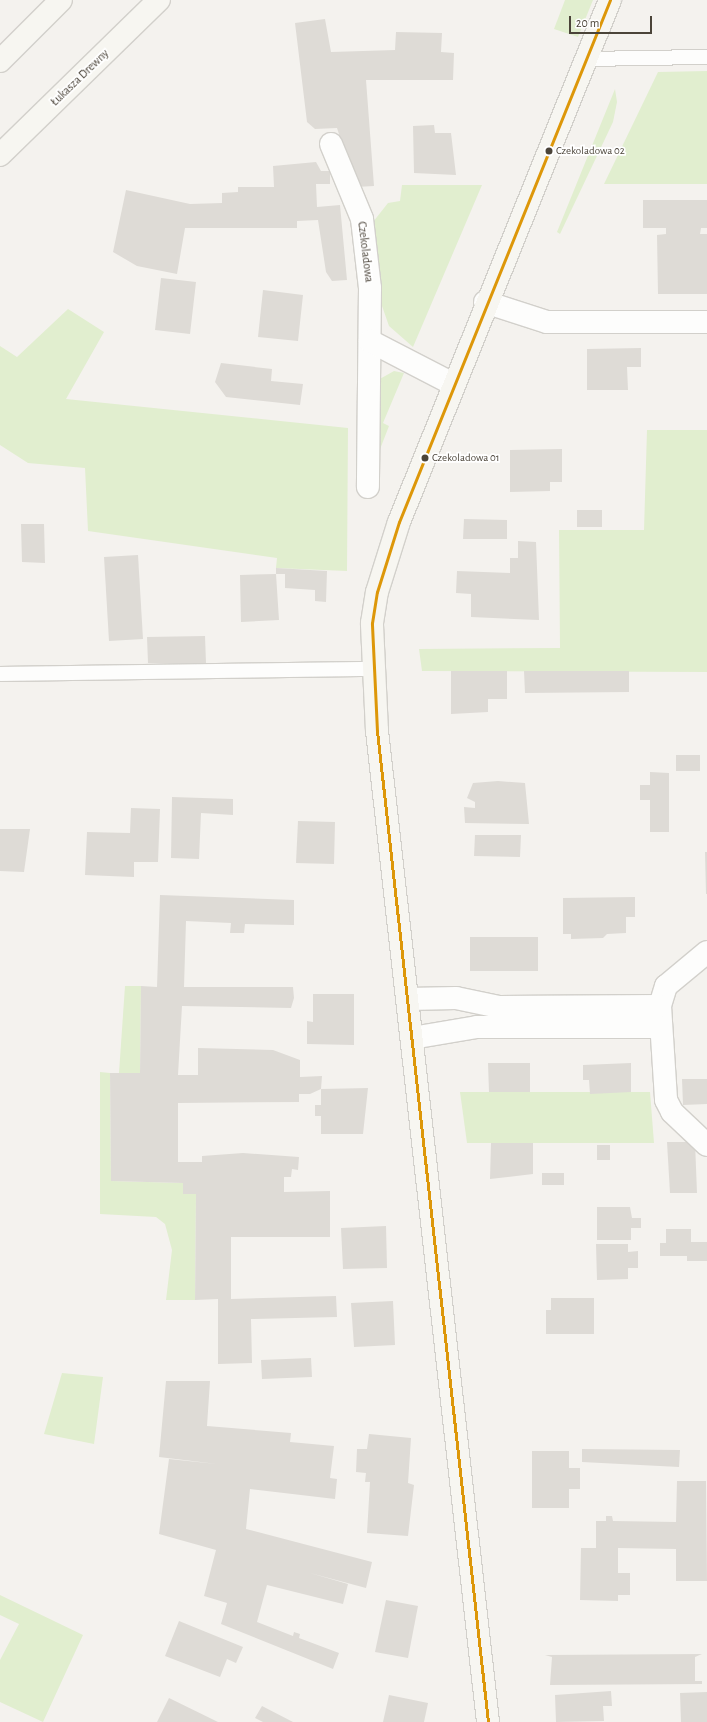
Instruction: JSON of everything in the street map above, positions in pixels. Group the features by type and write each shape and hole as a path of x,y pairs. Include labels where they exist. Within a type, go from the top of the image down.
{"street":[{"path":"0,61 61,0"},
{"name":"Łukasza Drewny","path":"0,155 159,0"},
{"path":"488,1722 372,669 372,624 384,567 453,384 485,302 587,59 610,0"},
{"name":"Czekoladowa","path":"331,144 362,219 370,288 368,487"},
{"path":"485,302 547,322 707,322"},
{"path":"370,341 453,384"},
{"path":"707,952 666,986 660,1017 666,1100 672,1112 707,1145"},
{"path":"408,999 456,998 499,1007 660,1017"},
{"path":"412,1038 477,1027 660,1017"}],"lane":[{"path":"587,59 707,57"},
{"path":"0,674 372,669"}],"green space":[{"path":"565,0 593,0 578,37 554,29"},
{"path":"707,71 707,184 604,184 658,72"},
{"path":"615,89 617,102 613,122 560,234 557,232"},
{"path":"402,185 482,185 413,347 389,326 382,306 373,222 388,203 400,201"},
{"path":"68,309 104,332 66,399 348,428 347,571 276,568 277,558 88,531 85,468 28,463 0,445 0,346 17,357"},
{"path":"394,371 404,373 383,423 389,426 377,457 378,380"},
{"path":"647,430 707,430 707,672 422,671 419,649 560,648 559,530 644,530"},
{"path":"125,986 141,986 140,1073 119,1073"},
{"path":"100,1072 110,1073 111,1181 183,1183 183,1194 196,1194 195,1300 166,1300 172,1250 165,1224 156,1217 100,1214"},
{"path":"460,1092 650,1092 654,1143 467,1143"},
{"path":"62,1373 103,1377 94,1444 44,1434"},
{"path":"0,1595 83,1635 43,1722 0,1702 0,1660 19,1624 0,1615"}],"building":[{"path":"325,19 331,52 395,50 396,32 442,33 441,52 454,53 453,80 366,80 374,186 356,187 337,128 315,129 307,122 295,23"},
{"path":"434,125 435,133 451,133 456,175 414,173 413,126"},
{"path":"316,162 321,171 330,171 330,184 316,184 317,207 340,205 347,280 332,281 326,272 318,220 297,221 297,228 185,228 177,274 137,266 113,252 126,190 190,204 222,203 222,193 238,192 238,187 274,187 273,166"},
{"path":"643,200 707,200 707,228 701,228 700,234 707,234 707,294 658,294 657,235 666,234 666,228 643,228"},
{"path":"161,278 196,282 190,334 155,330"},
{"path":"263,290 303,295 298,341 258,337"},
{"path":"641,348 641,367 627,367 628,390 587,390 587,349"},
{"path":"221,363 272,369 271,381 303,384 300,405 226,397 215,382"},
{"path":"562,449 562,482 550,482 550,491 510,492 510,450"},
{"path":"577,510 602,510 602,527 577,527"},
{"path":"464,519 507,520 507,539 463,539"},
{"path":"21,524 44,524 45,563 22,562"},
{"path":"518,541 536,542 539,620 471,617 471,594 456,593 457,571 510,573 510,558 518,558"},
{"path":"138,555 143,639 109,641 104,557"},
{"path":"276,568 327,571 326,602 315,601 315,590 285,588 285,574 276,574"},
{"path":"276,574 279,620 241,622 240,575"},
{"path":"205,636 206,663 148,663 147,637"},
{"path":"451,671 507,671 507,699 488,699 488,712 451,714"},
{"path":"524,671 629,671 629,692 525,693"},
{"path":"676,755 700,755 700,771 676,771"},
{"path":"650,772 669,773 669,832 650,832 650,800 640,800 640,785 650,785"},
{"path":"498,781 525,783 529,824 465,823 464,807 475,808 475,802 467,798 473,783"},
{"path":"172,797 233,799 233,815 201,813 199,859 171,858"},
{"path":"131,808 160,809 158,862 134,862 134,877 85,875 87,832 130,833"},
{"path":"298,821 335,822 334,864 296,863"},
{"path":"0,829 30,829 24,872 0,871"},
{"path":"475,835 521,835 520,857 474,856"},
{"path":"705,852 707,852 707,894 706,894"},
{"path":"160,895 294,900 294,925 245,924 244,933 230,933 231,923 186,921 184,987 293,987 294,998 291,1008 182,1006 178,1075 198,1075 198,1048 273,1050 300,1060 300,1077 322,1076 321,1089 310,1094 299,1094 299,1102 178,1103 178,1162 202,1162 202,1156 243,1153 299,1157 298,1170 292,1169 291,1177 284,1177 284,1192 330,1191 330,1237 231,1237 231,1299 336,1296 337,1317 251,1319 252,1363 218,1364 218,1299 195,1300 196,1194 183,1194 183,1183 111,1181 110,1073 140,1073 141,986 157,987"},
{"path":"635,897 635,917 626,917 626,933 607,934 603,938 571,939 571,934 563,934 563,898"},
{"path":"470,937 538,937 538,971 470,971"},
{"path":"313,994 354,994 354,1045 307,1044 307,1021 313,1022"},
{"path":"488,1063 530,1063 530,1092 489,1092"},
{"path":"631,1063 631,1092 590,1094 589,1080 583,1080 583,1065"},
{"path":"682,1079 707,1079 707,1104 683,1105"},
{"path":"368,1088 363,1134 321,1134 321,1116 315,1116 315,1105 321,1105 321,1089"},
{"path":"667,1142 695,1142 697,1193 670,1193"},
{"path":"491,1143 533,1143 533,1174 490,1179"},
{"path":"597,1145 610,1145 610,1160 597,1160"},
{"path":"542,1173 564,1173 564,1185 542,1185"},
{"path":"597,1207 630,1207 632,1218 641,1218 641,1228 631,1228 631,1240 597,1240"},
{"path":"386,1226 387,1268 343,1269 341,1228"},
{"path":"666,1229 691,1229 691,1242 707,1242 707,1261 687,1261 687,1256 660,1256 660,1243 666,1243"},
{"path":"596,1244 628,1244 628,1252 638,1251 638,1268 628,1268 628,1279 597,1280"},
{"path":"551,1298 594,1298 594,1334 546,1334 546,1310 551,1310"},
{"path":"393,1301 395,1345 354,1347 351,1303"},
{"path":"311,1358 312,1377 262,1379 261,1360"},
{"path":"166,1381 210,1381 207,1426 291,1433 290,1442 334,1446 330,1478 337,1479 335,1499 250,1489 246,1529 372,1562 366,1588 310,1573 348,1584 343,1604 267,1585 257,1622 293,1636 294,1632 300,1634 299,1638 339,1653 333,1669 221,1624 227,1603 204,1596 216,1550 159,1534 169,1459 217,1464 159,1457"},
{"path":"369,1434 411,1438 408,1483 414,1485 408,1536 367,1533 370,1482 365,1482 366,1473 356,1472 357,1449 367,1449"},
{"path":"582,1449 680,1450 679,1467 582,1462"},
{"path":"532,1451 569,1451 569,1468 580,1468 580,1489 569,1489 569,1508 532,1508"},
{"path":"677,1481 706,1481 707,1581 676,1581 676,1549 618,1548 618,1573 630,1573 630,1595 618,1595 618,1601 580,1600 581,1548 596,1548 596,1521 606,1521 606,1516 612,1516 613,1521 676,1522"},
{"path":"386,1600 418,1606 408,1658 375,1652"},
{"path":"179,1621 243,1647 236,1663 227,1659 220,1677 165,1656"},
{"path":"702,1654 695,1657 695,1681 702,1681 702,1684 550,1685 552,1657 545,1655"},
{"path":"611,1691 612,1706 603,1706 604,1721 556,1722 555,1695"},
{"path":"707,1692 707,1722 681,1722 680,1693"},
{"path":"389,1695 428,1703 424,1722 383,1722"},
{"path":"169,1698 218,1722 157,1722"},
{"path":"262,1706 293,1722 263,1722 255,1718"}],"transit line":[{"path":"488,1722 377,731 372,623 377,592 399,522 610,0"}],"place":[{"name":"Czekoladowa 02","path":"549,151"},
{"name":"Czekoladowa 01","path":"425,458"}]}
